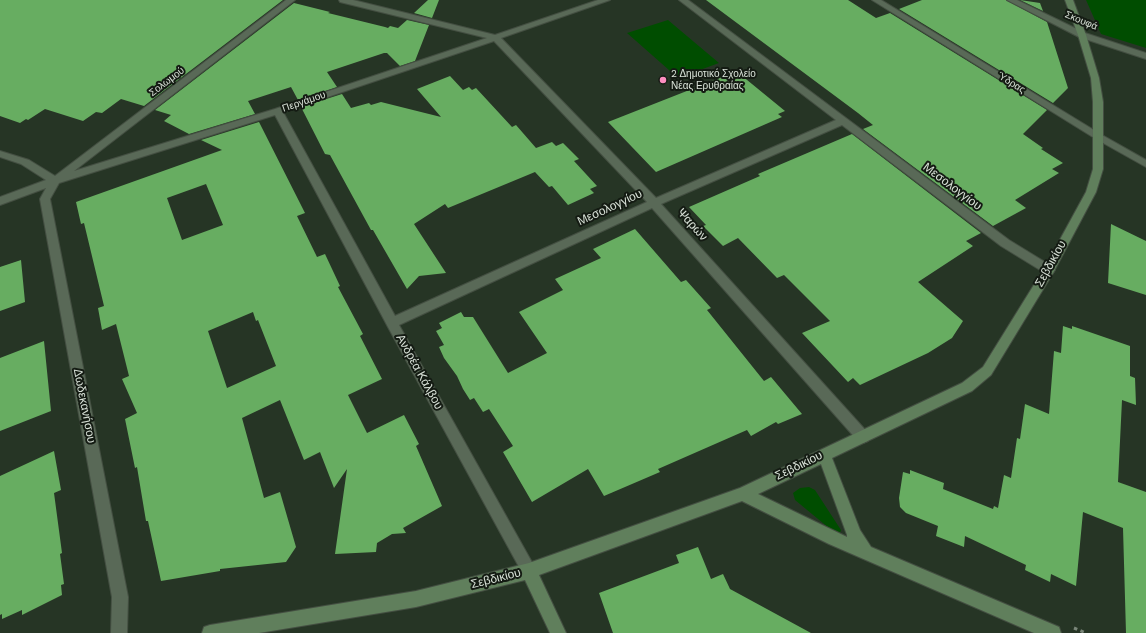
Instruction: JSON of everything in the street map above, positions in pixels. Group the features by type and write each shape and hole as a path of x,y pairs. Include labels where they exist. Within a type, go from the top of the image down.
{"street":[{"name":"Σολωμού","path":"55,181 291,0"},
{"path":"343,0 494,37"},
{"name":"Περγάμου","path":"0,201 55,181 278,111 606,0"},
{"name":"Μεσολογγίου","path":"683,0 1005,243 1049,270"},
{"name":"Ύδρας","path":"876,0 1099,137 1146,164"},
{"name":"Σκουφά","path":"1011,0 1082,35 1146,56"},
{"name":"Σεβδικίου","path":"210,633 416,599 529,571 743,494 967,387 987,371 1049,270 1091,192 1098,169 1098,102 1095,78 1082,35 1069,0"},
{"name":"Ψαρών","path":"494,37 654,202 863,437"},
{"name":"Ανδρέα Κάλβου","path":"278,111 392,323 529,571 558,633"},
{"name":"Μεσολογγίου","path":"392,323 654,202 842,121"},
{"path":"0,154 25,162 55,181"},
{"name":"Δωδεκανήσου","path":"55,181 45,199 120,597 119,633"},
{"path":"824,454 854,535 866,552"},
{"path":"743,494 834,539 1052,633"}],"green space":[{"path":"1086,0 1146,0 1146,48 1101,34"},
{"path":"668,20 719,63 678,78 627,33"},
{"path":"809,487 815,490 841,530 840,533 835,533 795,500 793,493 800,488"}],"building":[{"path":"0,0 283,0 144,106 121,99 102,113 96,112 83,121 45,109 28,120 26,119 20,123 0,116"},
{"path":"428,0 439,0 432,18 414,13"},
{"path":"706,0 848,0 876,18 890,13 1047,110 1023,134 1043,148 1041,149 1063,163 1052,169 1059,173 1015,200 1026,208 993,226 863,129 873,125 858,113"},
{"path":"922,0 1006,0 1047,22 1068,88 1053,103 899,9"},
{"path":"1020,0 1040,3 1043,11"},
{"path":"294,3 388,28 390,26 398,28 407,20 429,25 415,61 400,66 387,53 384,53 327,72 337,87 298,100 291,87 248,101 255,114 189,134 164,121 171,115 155,110"},
{"path":"730,74 734,77 741,75 785,111 778,114 782,117 656,172 608,122"},
{"path":"450,76 463,90 469,87 472,90 476,88 512,127 516,125 536,148 552,142 556,146 563,143 579,159 574,161 597,186 590,189 594,193 568,205 552,186 549,187 535,172 448,208 445,204 414,224 446,273 419,276 407,289 373,230 371,230 330,155 325,154 301,107 342,94 351,108 369,103 371,105 381,102 441,117 417,89"},
{"path":"259,122 305,213 297,216 317,257 325,254 340,286 338,287 363,334 360,336 382,379 348,395 367,433 404,415 419,444 416,446 442,506 403,528 406,533 392,534 377,543 376,552 335,554 347,469 334,488 320,452 304,460 280,400 242,418 264,498 280,492 296,547 286,562 220,569 220,571 161,581 148,521 146,521 137,467 135,468 125,419 137,413 122,379 129,376 116,324 102,330 98,308 104,306 84,223 81,224 76,202 222,150 201,140","holes":["206,184 223,225 182,240 167,198","253,312 256,321 258,320 276,366 227,388 208,331"]},
{"path":"852,134 981,233 966,241 973,246 918,282 963,321 952,338 928,353 860,385 853,378 848,382 802,333 830,321 784,275 777,278 738,238 723,246 703,226 706,225 689,207 760,176 758,174"},
{"path":"1111,224 1146,241 1146,295 1108,283"},
{"path":"635,229 681,282 686,280 711,308 707,310 764,381 771,377 802,414 778,424 776,422 751,436 747,430 658,469 660,472 604,496 588,469 532,502 503,452 513,446 489,409 483,412 474,398 470,400 457,376 444,358 439,347 444,345 436,331 442,328 439,323 461,312 464,317 473,317 508,373 547,353 519,312 563,290 555,279 601,258 593,249"},
{"path":"21,260 25,302 0,311 0,267"},
{"path":"1063,326 1072,329 1072,326 1130,346 1130,376 1135,378 1136,405 1122,400 1118,482 1146,492 1146,633 1126,633 1123,528 1083,512 1076,586 1051,574 1050,582 1025,570 1026,565 965,536 964,547 936,536 938,526 906,513 900,507 899,498 903,472 910,474 910,470 944,483 943,489 993,509 994,506 998,508 1004,475 1011,478 1017,438 1020,439 1025,404 1049,414 1054,351 1061,353"},
{"path":"44,341 51,411 0,431 0,358"},
{"path":"54,451 61,490 54,493 62,553 60,554 64,584 61,585 62,595 22,615 22,610 2,619 2,614 0,615 0,476"},
{"path":"698,547 711,579 723,574 730,589 811,633 613,633 599,593 679,563 676,555"}],"place":[{"name":"2 Δημοτικό Σχολείο Νέας Ερυθραίας","path":"663,80"}]}
